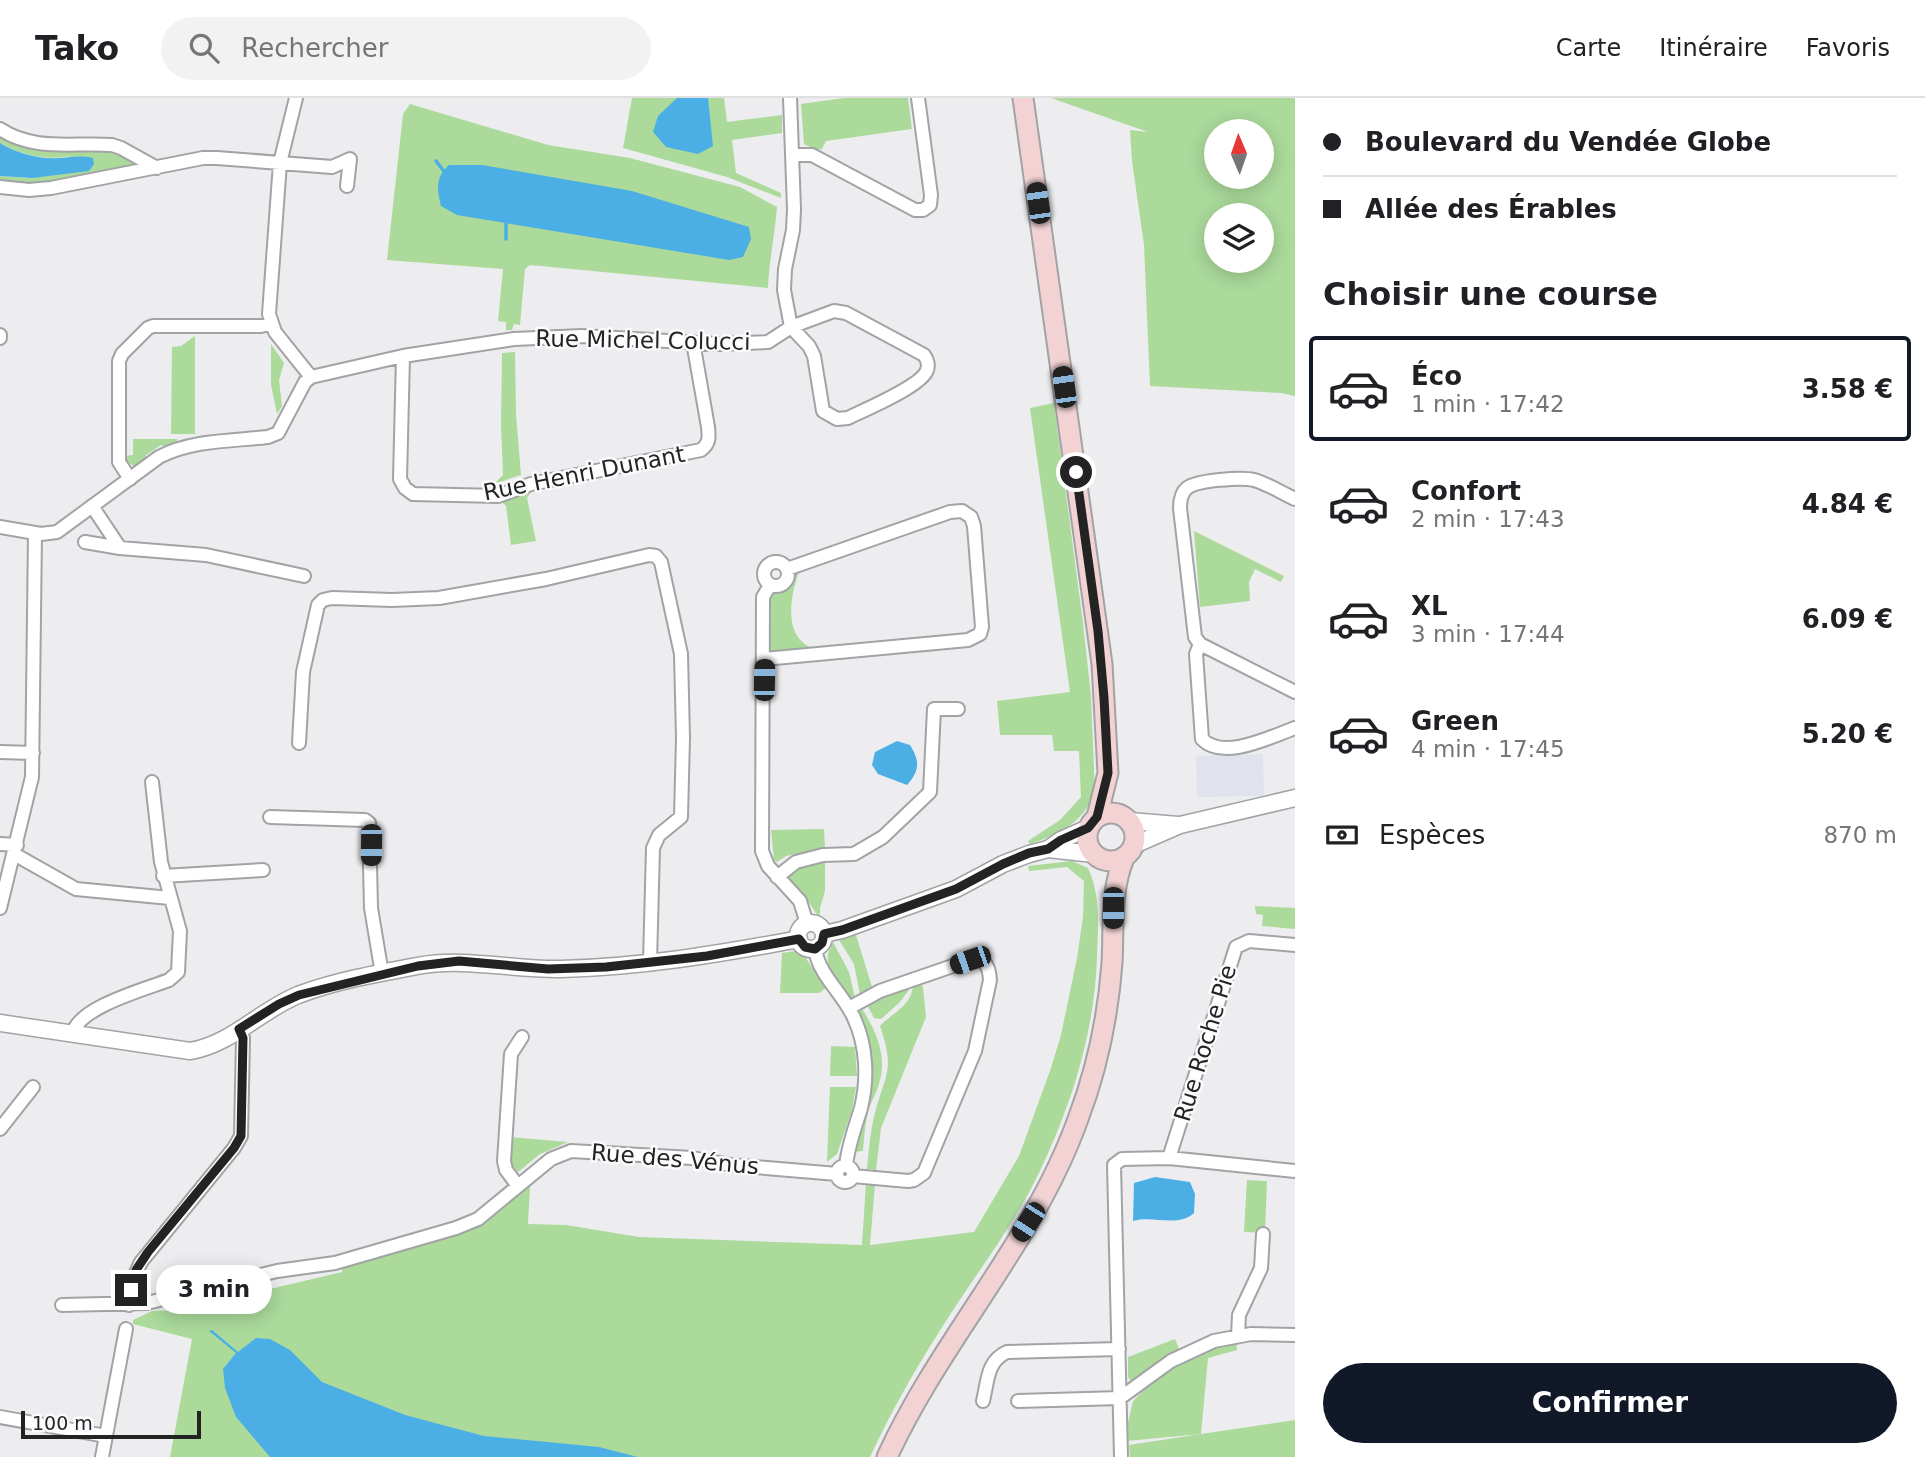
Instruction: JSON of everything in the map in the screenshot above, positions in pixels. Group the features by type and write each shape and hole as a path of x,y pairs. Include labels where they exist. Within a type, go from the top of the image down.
{"main road":[{"path":"887,1457 923,1387 1044,1195 1070,1139 1090,1086 1104,1023 1112,961 1113,908 1118,874 1129,852 1134,828 1108,773 1098,631 1023,98"},
{"path":"1108,773 1087,838 1096,856 1113,908"},
{"path":"1092,823 1110,813 1127,818"},
{"path":"1096,856 1115,861 1129,852"}],"street":[{"path":"0,527 35,534 52,534 159,457 184,446 268,437 278,433 305,382 311,377 270,324 269,314 279,163 296,98"},
{"path":"790,98 794,209 784,290 792,327"},
{"path":"793,155 812,155 915,210 923,210 930,205 931,195 918,98"},
{"path":"0,129 9,135 37,144 112,145 156,167"},
{"path":"0,187 29,190 51,188 203,158 332,167 350,159 348,186"},
{"name":"Rue Michel Colucci","path":"311,377 403,356 514,339 582,336 744,344 768,342 792,327 834,311 846,313 924,355 928,361 928,370 919,381 848,418 837,419 823,411 814,356 792,327"},
{"path":"130,479 119,462 119,361 122,354 153,326 270,324"},
{"name":"Rue Henri Dunant","path":"403,356 400,479 405,488 413,494 498,496 531,484 701,450 707,445 709,438 693,342"},
{"path":"1295,499 1255,481 1241,479 1197,484 1186,488 1181,497 1180,508 1195,637 1200,644 1295,692"},
{"path":"92,506 120,548"},
{"path":"764,659 968,640 980,634 982,627 974,527 971,517 962,511 950,512 787,569"},
{"path":"0,908 30,793 33,753 35,534"},
{"path":"85,542 120,548 206,555 304,576"},
{"path":"299,743 303,672 318,605 323,600 439,598 546,579 649,555 656,556 661,562 680,646 683,738 681,817 659,835 653,848 650,962"},
{"path":"769,563 782,563 787,569 788,577 784,583 777,586 770,584 764,574 769,563"},
{"path":"770,584 763,597 762,851 777,877 800,901 807,924"},
{"path":"1200,644 1196,654 1202,739 1208,745 1214,748 1245,746 1295,727"},
{"path":"777,877 796,862 823,855 854,854 883,837 930,792 934,709 958,709"},
{"path":"0,752 33,753"},
{"path":"73,1033 74,1027 97,1009 175,976 179,965 178,923 163,876 152,782"},
{"path":"1129,852 1180,825 1295,798"},
{"path":"270,817 365,820 369,823 371,908 382,974"},
{"path":"1127,818 1180,825"},
{"path":"824,934 904,909 963,886 1018,857 1048,849 1092,823"},
{"path":"0,844 15,850 76,889 170,898"},
{"path":"1048,849 1096,856"},
{"path":"163,876 263,870"},
{"path":"807,924 817,925 824,934"},
{"path":"807,924 801,930 799,939 805,947 815,949"},
{"path":"815,949 822,943 824,934"},
{"path":"0,1023 190,1051 206,1047 299,995 418,966 459,961 553,969 606,967 723,954 799,939"},
{"name":"Rue Roche Pie","path":"1169,1158 1236,947 1249,940 1295,945"},
{"path":"815,949 819,966 849,1008 860,1033 865,1076 863,1099 846,1167"},
{"name":"Rue des Vénus","path":"62,1305 129,1305 195,1292 277,1271 335,1263 456,1228 478,1219 561,1154 581,1150 692,1158 731,1165 846,1167 908,1181 914,1180 924,1172 975,1051 990,980 986,962 979,959 970,960 873,993 849,1008"},
{"path":"129,1305 133,1279 141,1262 241,1136 243,1038 239,1029"},
{"path":"518,1186 506,1170 504,1161 511,1054 522,1037"},
{"path":"0,1129 33,1087"},
{"path":"1121,1457 1114,1172 1117,1161 1169,1158 1295,1171"},
{"path":"1238,1336 1239,1315 1261,1268 1263,1234"},
{"path":"102,1457 125,1329"},
{"path":"1018,1401 1120,1398 1135,1390 1171,1361 1214,1341 1238,1336 1295,1335"},
{"path":"983,1401 991,1367 996,1357 1007,1352 1119,1349"},
{"path":"0,1417 106,1436"}],"shaded area":[{"path":"1263,754 1264,796 1197,797 1196,756"}],"green space":[{"path":"632,98 724,98 727,122 782,115 782,133 732,140 736,173 781,193 781,198 727,177 623,148"},
{"path":"844,98 908,98 912,129 826,141 822,149 816,150 804,144 801,104"},
{"path":"1051,98 1295,98 1295,396 1150,386 1144,245 1130,130 1148,132"},
{"path":"410,104 548,145 630,158 740,187 777,207 768,288 530,265 525,269 520,325 514,324 512,330 506,330 506,322 498,321 503,269 387,260 403,114"},
{"path":"0,134 104,149 138,162 136,168 37,186 0,184 0,176 32,178 70,156 53,158 25,154 0,143"},
{"path":"195,336 195,434 171,434 172,347 181,346"},
{"path":"271,344 284,363 279,380 282,406 277,414 271,385"},
{"path":"515,352 521,475 494,484 503,475 502,353"},
{"path":"1054,403 1091,696 1095,793 1077,820 1051,836 1030,844 1028,841 1060,820 1081,797 1079,751 1054,751 1052,735 1000,735 997,701 1070,692 1030,408"},
{"path":"133,439 177,439 177,442 165,447 161,445 146,455 146,460 134,466 125,461 124,456 133,455"},
{"path":"534,487 527,498 536,541 511,545 506,506 500,500"},
{"path":"1194,531 1284,576 1281,582 1255,569 1249,582 1250,601 1200,607"},
{"path":"799,572 791,605 793,627 805,644 816,649 770,652 771,604 768,601 771,594 788,587 795,573"},
{"path":"824,829 825,848 786,856 777,862 774,860 771,830"},
{"path":"825,860 825,891 820,919 808,901 804,902 789,882 788,876 796,868"},
{"path":"1072,861 1088,868 1095,889 1098,922 1092,1013 1071,1096 1050,1149 1027,1195 1004,1235 920,1362 870,1457 170,1457 192,1339 133,1324 133,1320 152,1311 194,1310 198,1306 342,1272 342,1267 476,1228 530,1185 528,1224 566,1225 639,1237 862,1245 866,1183 875,1184 870,1245 974,1232 1019,1156 1061,1035 1077,958 1083,917 1084,881 1067,867 1029,871 1028,866"},
{"path":"1255,906 1295,908 1295,929 1262,926 1263,915 1256,914"},
{"path":"856,935 872,987 860,995 854,964 839,940"},
{"path":"833,942 849,972 855,998 850,997 839,984 828,965 829,950"},
{"path":"795,951 805,957 826,988 819,993 780,993 782,953"},
{"path":"919,982 923,987 926,1017 881,1128 876,1170 867,1169 873,1120 888,1062 880,1026 906,1003 913,984"},
{"path":"907,986 909,990 900,1002 881,1019 874,1018 866,1003"},
{"path":"861,1007 881,1051 882,1070 868,1112 863,1151 853,1152 865,1109 857,1008"},
{"path":"831,1046 855,1047 857,1076 830,1076"},
{"path":"830,1087 856,1087 852,1110 837,1154 827,1162"},
{"path":"510,1137 568,1142 540,1154 518,1172 508,1162"},
{"path":"1247,1180 1267,1181 1265,1233 1244,1232"},
{"path":"1175,1339 1179,1349 1131,1382 1128,1377 1128,1357"},
{"path":"1236,1339 1237,1350 1208,1358 1201,1434 1295,1420 1295,1457 1130,1457 1129,1445 1200,1434 1127,1441 1133,1401 1187,1356"}],"water":[{"path":"677,98 708,98 713,146 698,154 666,147 653,132 658,116"},
{"path":"0,143 37,157 93,158 94,164 89,171 32,178 0,176"},
{"path":"449,165 482,165 632,191 749,227 751,239 743,257 729,260 457,215 441,206 439,195 439,179"},
{"path":"897,741 910,745 916,756 916,770 907,785 878,774 872,765 875,752"},
{"path":"1155,1177 1190,1182 1195,1194 1194,1213 1181,1220 1133,1221 1134,1183"},
{"path":"212,1330 238,1352 256,1338 270,1339 290,1350 322,1382 405,1415 484,1436 599,1447 638,1457 270,1457 236,1417 225,1388 223,1369 236,1353 209,1331"}],"waterway":[{"path":"436,161 446,174"},
{"path":"506,220 506,239"}],"route":[{"path":"131,1290 136,1270 148,1252 241,1136 243,1038 239,1029 279,1004 319,989 438,963 459,961 511,967 579,969 723,954 799,939 805,947 815,949 822,943 824,934 904,909 971,883 1003,864 1029,853 1048,849 1088,828 1097,817 1101,806 1108,773 1102,664 1076,472"}]}
